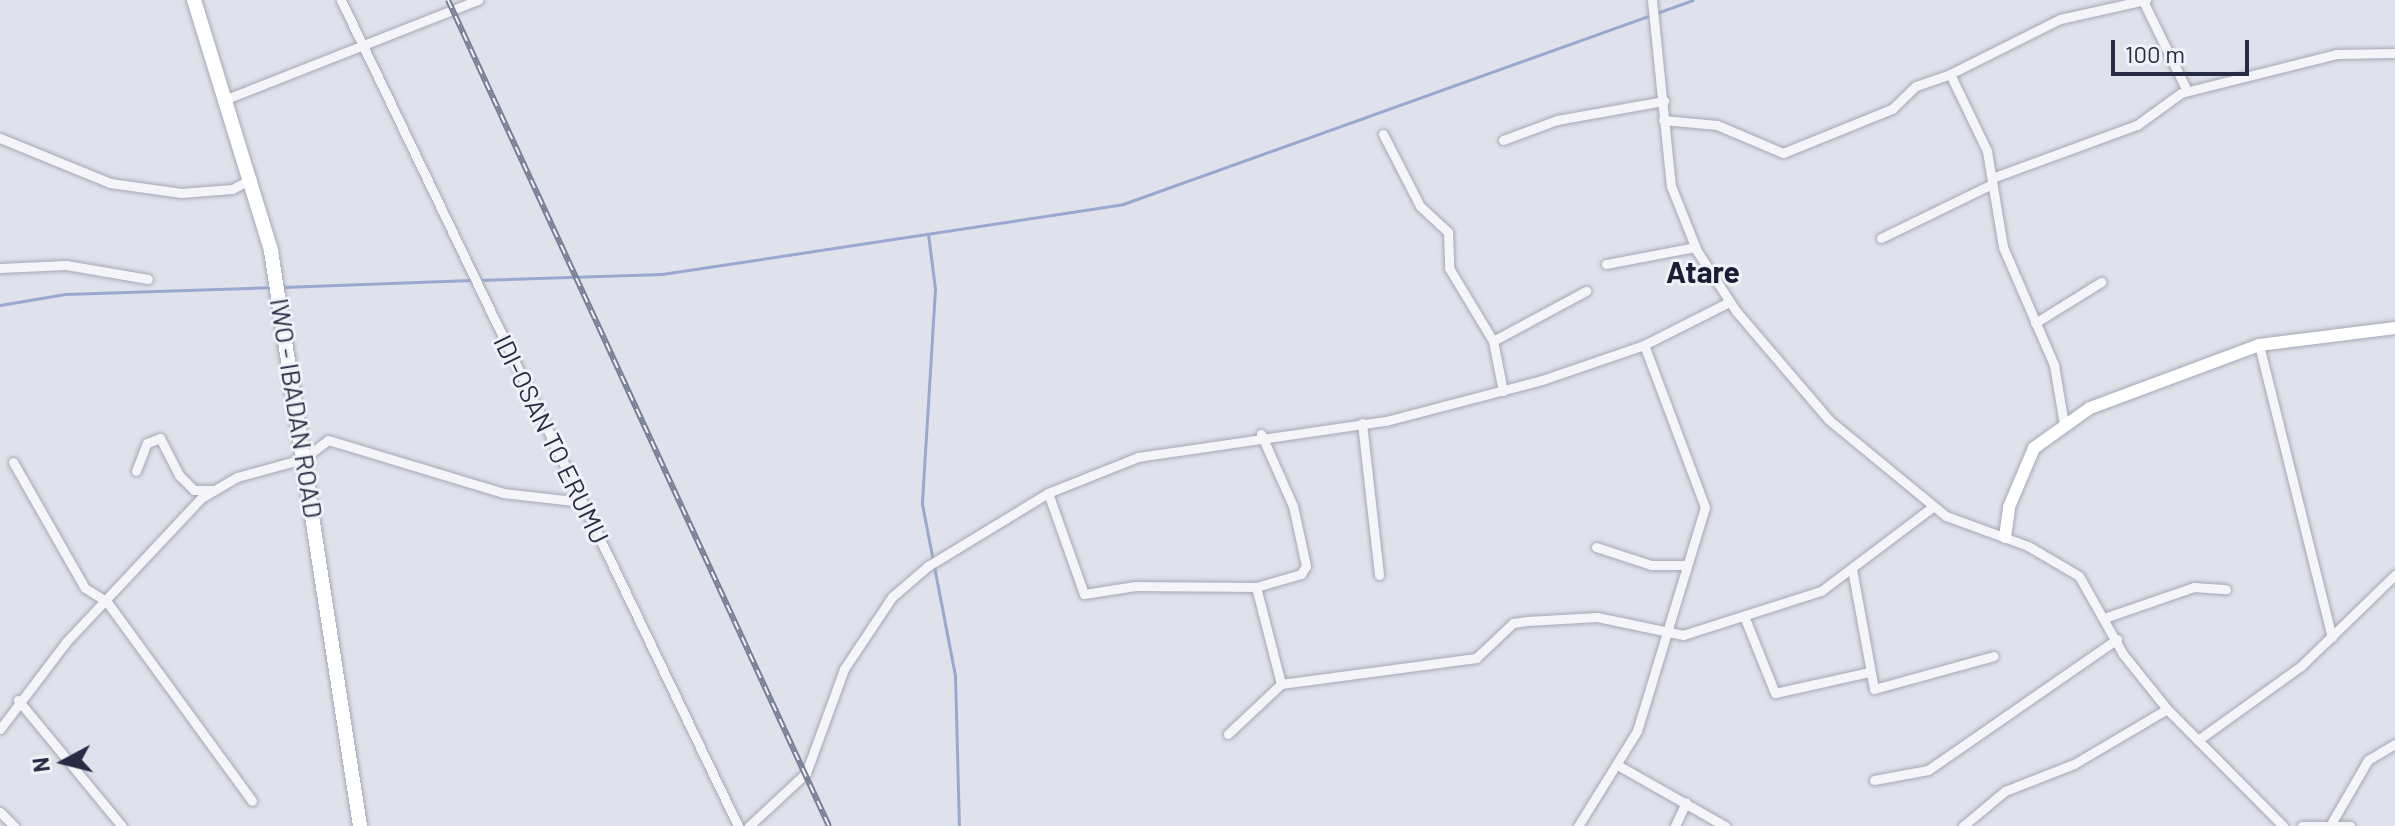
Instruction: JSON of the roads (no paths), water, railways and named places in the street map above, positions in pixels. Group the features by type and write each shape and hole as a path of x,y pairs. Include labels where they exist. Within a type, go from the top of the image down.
{"main road":[{"name":"IWO - IBADAN ROAD","path":"194,0 253,178 283,312 360,826"}],"street":[{"name":"IDI-OSAN TO ERUMU","path":"341,0 738,826"},
{"path":"229,98 365,49 478,0"},
{"path":"1652,0 1660,44 1663,120 1671,186 1695,247 1729,302 1829,420 1934,506 2005,537 2079,576 2107,617 2117,639 2167,709 2283,826"},
{"path":"1663,120 1717,125 1783,153 1892,109 1916,86 1950,74 2060,19 2144,0 2187,91"},
{"path":"1881,238 1992,181 2137,125 2187,91 2336,54 2395,53"},
{"path":"1950,74 1979,128 2003,247 2054,365 2064,424"},
{"path":"1503,140 1557,120 1664,101"},
{"path":"1383,134 1420,206 1448,232 1449,268 1493,341 1503,391"},
{"path":"0,138 110,183 181,193 232,189 253,178"},
{"path":"1606,264 1695,247"},
{"path":"0,268 66,265 148,279"},
{"path":"2035,323 2101,282"},
{"path":"1493,341 1586,291"},
{"path":"749,826 806,773 864,635 928,566 1048,493 1138,457 1261,434 1362,423 1503,391 1644,345 1729,302"},
{"path":"2005,537 2026,462 2064,424 2114,397 2155,389 2259,345 2395,328"},
{"path":"1578,826 1621,767 1661,667 1685,565 1705,507 1644,345"},
{"path":"2259,345 2332,637"},
{"path":"1362,423 1379,575"},
{"path":"1048,493 1084,594 1135,586 1256,587 1306,566 1293,506 1261,434"},
{"path":"136,471 147,443 160,438 179,475 194,490 212,490 303,459 339,439 407,469 503,493 582,502"},
{"path":"13,462 79,579 107,602 252,801"},
{"path":"0,729 18,700 212,490"},
{"path":"1228,734 1281,684 1476,658 1513,623 1597,617 1683,635 1744,616 1821,591 1934,506"},
{"path":"1596,547 1651,565 1685,565"},
{"path":"1852,569 1869,672 1880,692 1994,656"},
{"path":"2198,740 2332,637 2395,575"},
{"path":"1256,587 1281,684"},
{"path":"2107,617 2138,612 2194,587 2226,589"},
{"path":"1744,616 1775,693 1869,672"},
{"path":"1874,780 1928,770 2117,639"},
{"path":"18,700 122,826"},
{"path":"1963,826 2005,791 2074,764 2167,709"},
{"path":"2332,822 2368,760 2395,744"},
{"path":"1621,767 1725,826"},
{"path":"1675,826 1686,802"},
{"path":"0,812 14,826"},
{"path":"2302,826 2332,822 2350,826"}],"waterway":[{"path":"479,280 662,274 1123,204 1693,0"},
{"path":"928,234 935,289 922,504 955,675 959,826"},
{"path":"283,287 471,280"},
{"path":"0,305 65,294 271,287"}],"railway":[{"path":"448,0 829,826"}],"district":[{"name":"Atare","path":"1703,271"}]}
